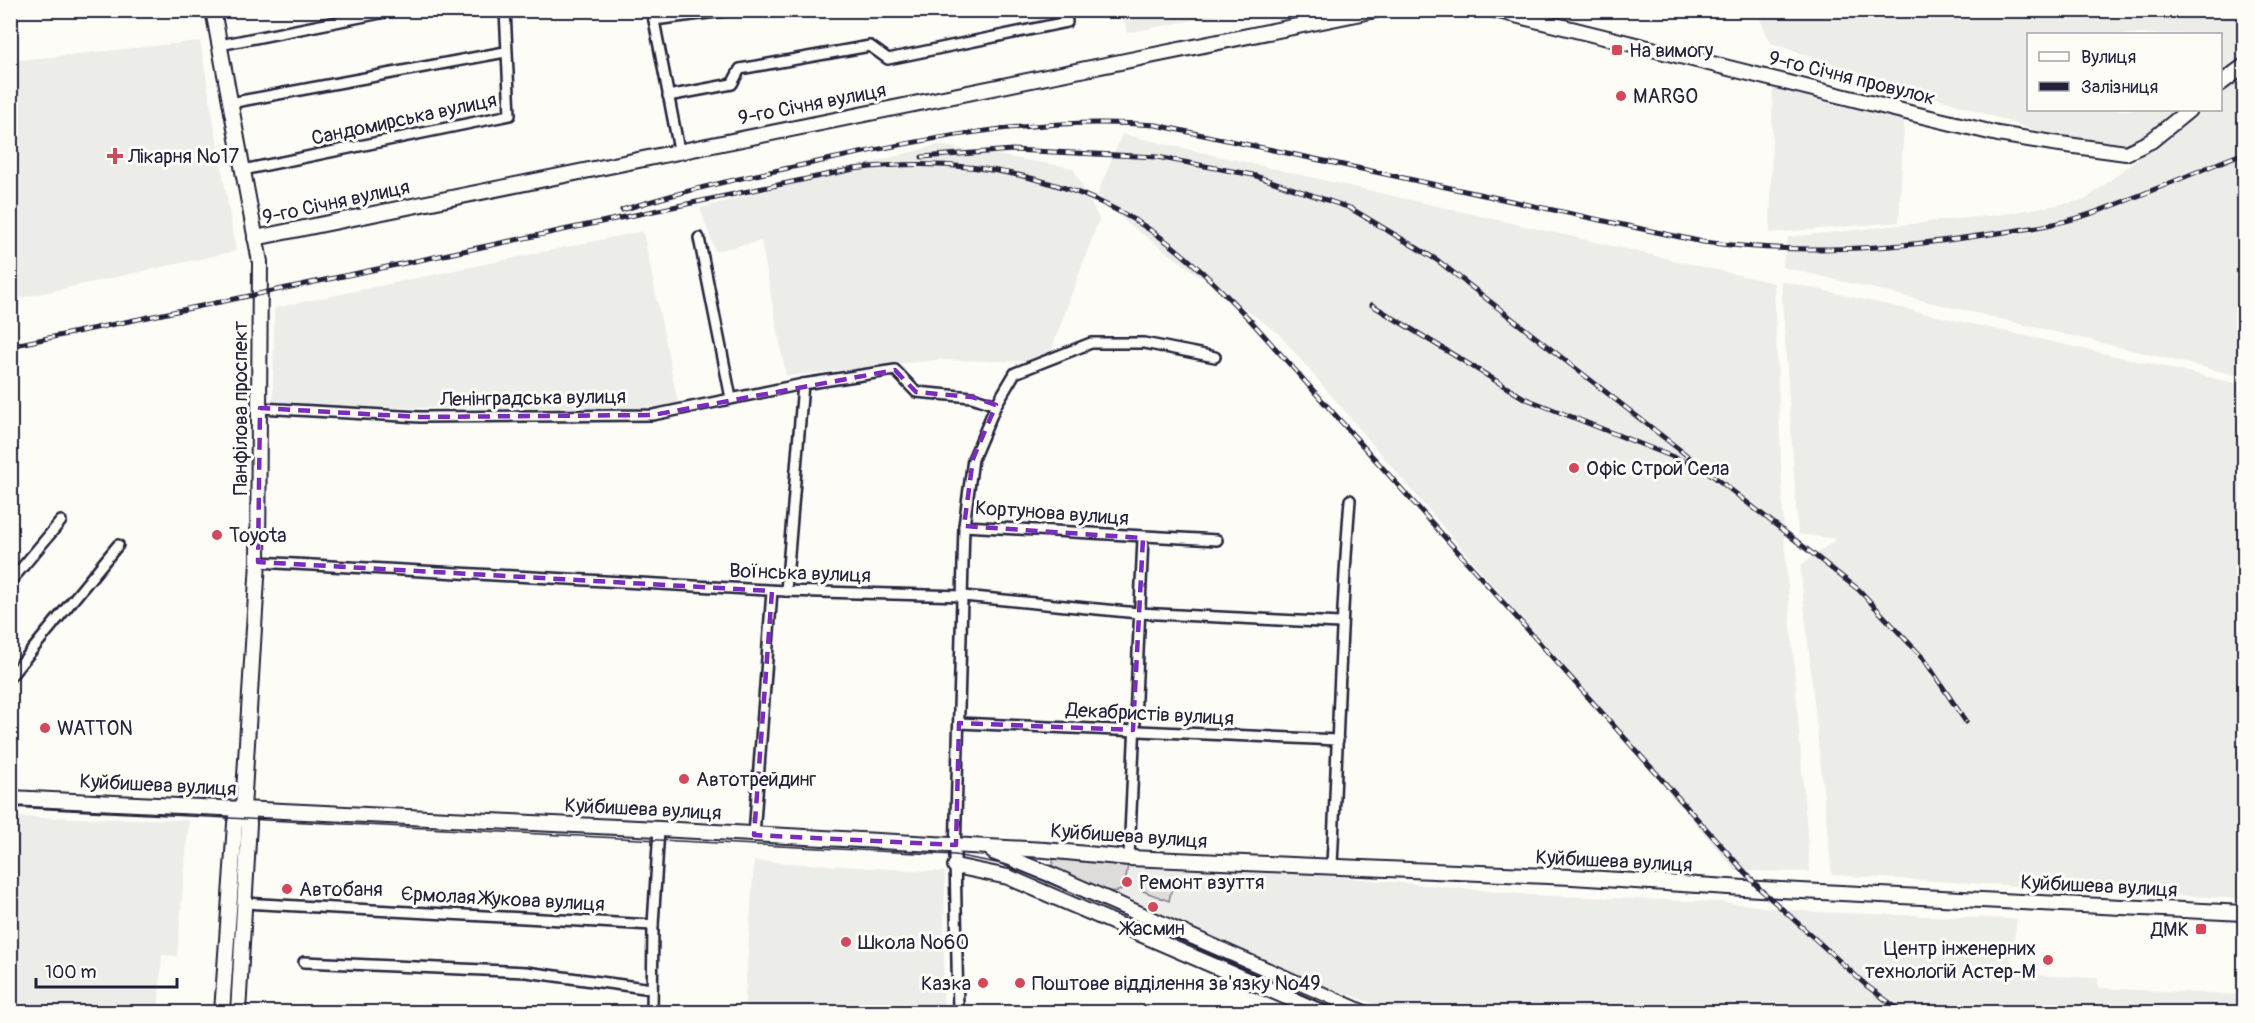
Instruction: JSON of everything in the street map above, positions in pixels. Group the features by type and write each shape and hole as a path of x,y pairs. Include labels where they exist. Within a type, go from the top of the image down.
{"street":[{"name":"Панфілова проспект","path":"213,10 260,262 258,562 222,1012"},
{"path":"220,45 396,10"},
{"name":"Сандомирська вулиця","path":"243,170 510,116 505,52 505,10"},
{"path":"679,150 653,15 732,10"},
{"path":"668,96 732,84 740,69 870,46 888,59 1067,22 1065,10"},
{"name":"9-го Січня вулиця","path":"255,238 1376,10"},
{"name":"9-го Січня провулок","path":"1495,10 1932,119 1998,134 2064,144 2126,153 2151,141 2188,111"},
{"path":"230,103 505,52"},
{"path":"2222,82 2244,66"},
{"path":"699,238 731,398"},
{"name":"Кортунова вулиця","path":"1215,357 1144,344 1091,343 1015,373 996,405 973,459 964,526 1143,538 1217,540"},
{"name":"Ленінградська вулиця","path":"260,408 420,417 654,415 803,384 895,370 915,392 972,397 996,405"},
{"path":"786,591 803,384"},
{"path":"1332,865 1338,740 1340,622 1350,500"},
{"path":"10,582 61,521"},
{"path":"958,1012 956,845 964,526"},
{"path":"1130,858 1133,730 1143,538"},
{"path":"10,676 118,545"},
{"name":"Воїнська вулиця","path":"258,562 772,591 963,596 1138,613 1340,622"},
{"path":"754,835 772,591"},
{"name":"Декабристів вулиця","path":"960,723 1338,740"},
{"name":"Куйбишева вулиця","path":"10,798 239,813 659,829 956,845 1130,858 1332,865 2244,913"},
{"path":"238,1012 249,817 239,813"},
{"path":"652,1012 653,925 659,829"},
{"path":"980,847 1052,874 1362,1012"},
{"path":"956,866 1008,877 1321,1012"},
{"name":"Єрмолая Жукова вулиця","path":"244,903 653,925"},
{"path":"304,962 526,972 652,989"}],"highlighted area":[{"path":"895,370 916,392 972,397 996,405 973,459 964,526 1143,538 1133,730 959,723 956,845 754,835 772,591 258,562 260,408 420,417 653,415"}],"shaded area":[{"path":"1122,10 1239,11 1127,33"},
{"path":"1756,11 2244,11 2244,57 2234,61 2222,71 2222,33 2027,33 2027,111 2175,111 2133,143 2043,133 1771,43"},
{"name":"Лікарня №17","path":"200,41 236,251 11,300 11,61"},
{"path":"2244,77 2244,377 1782,267 1788,237 2004,214 2085,200 2199,111 2222,111 2222,93"},
{"path":"1773,88 1904,121 1899,222 1770,233"},
{"path":"1122,134 1774,283 1784,537 1810,872 1736,871 1278,333 1127,223 1097,195"},
{"path":"938,145 1073,168 1099,219 1047,362 938,360 786,376 761,241 715,251 700,208"},
{"path":"643,231 678,403 637,409 339,407 273,402 274,308"},
{"path":"1781,281 2244,385 2244,899 1832,875 1800,566 1836,539 1798,534"},
{"path":"11,817 189,820 177,956 162,955 158,1012 11,1012"},
{"path":"1054,858 1128,864 1124,886 1118,891 1110,891 1088,885 1051,869"},
{"name":"Школа №60","path":"754,861 945,872 943,1012 744,1012"},
{"path":"1128,864 1298,873 1531,895 1719,902 1814,912 2017,919 2009,974 2098,978 2098,988 2244,995 2244,1012 1397,1012 1263,964 1106,892 1117,892 1122,888"},
{"path":"1145,881 1172,887 1169,901 1143,891"}],"tram line":[{"path":"10,807 955,855 1007,865 1348,1012"}],"railway":[{"path":"622,210 721,183 905,144 1030,126 1114,123 1156,125 1703,242 1774,248 1843,249 1948,240 2062,222 2127,201 2244,153"},
{"path":"922,157 1012,150 1157,157 1253,175 1350,208 1437,260 1859,590 1924,659 1966,722"},
{"path":"10,346 854,169 896,165 979,168 1061,187 1100,202 1137,221 1171,245 1212,282 1251,321 1760,889 1867,986 1902,1012"},
{"path":"1372,305 1524,398 1686,462"}],"place":[{"name":"На вимогу","path":"1617,50"},
{"name":"MARGO","path":"1621,96"},
{"name":"Лікарня №17","path":"115,156"},
{"name":"Офіс Строй Села","path":"1574,468"},
{"name":"Toyota","path":"217,535"},
{"name":"WATTON","path":"45,728"},
{"name":"Автотрейдинг","path":"684,779"},
{"name":"Ремонт взуття","path":"1127,882"},
{"name":"Автобаня","path":"287,889"},
{"name":"Жасмин","path":"1153,907"},
{"name":"ДМК","path":"2201,929"},
{"name":"Школа №60","path":"846,942"},
{"name":"Центр інженерних технологій Астер-М","path":"2048,960"},
{"name":"Казка","path":"983,983"},
{"name":"Поштове відділення зв'язку №49","path":"1020,983"}]}
